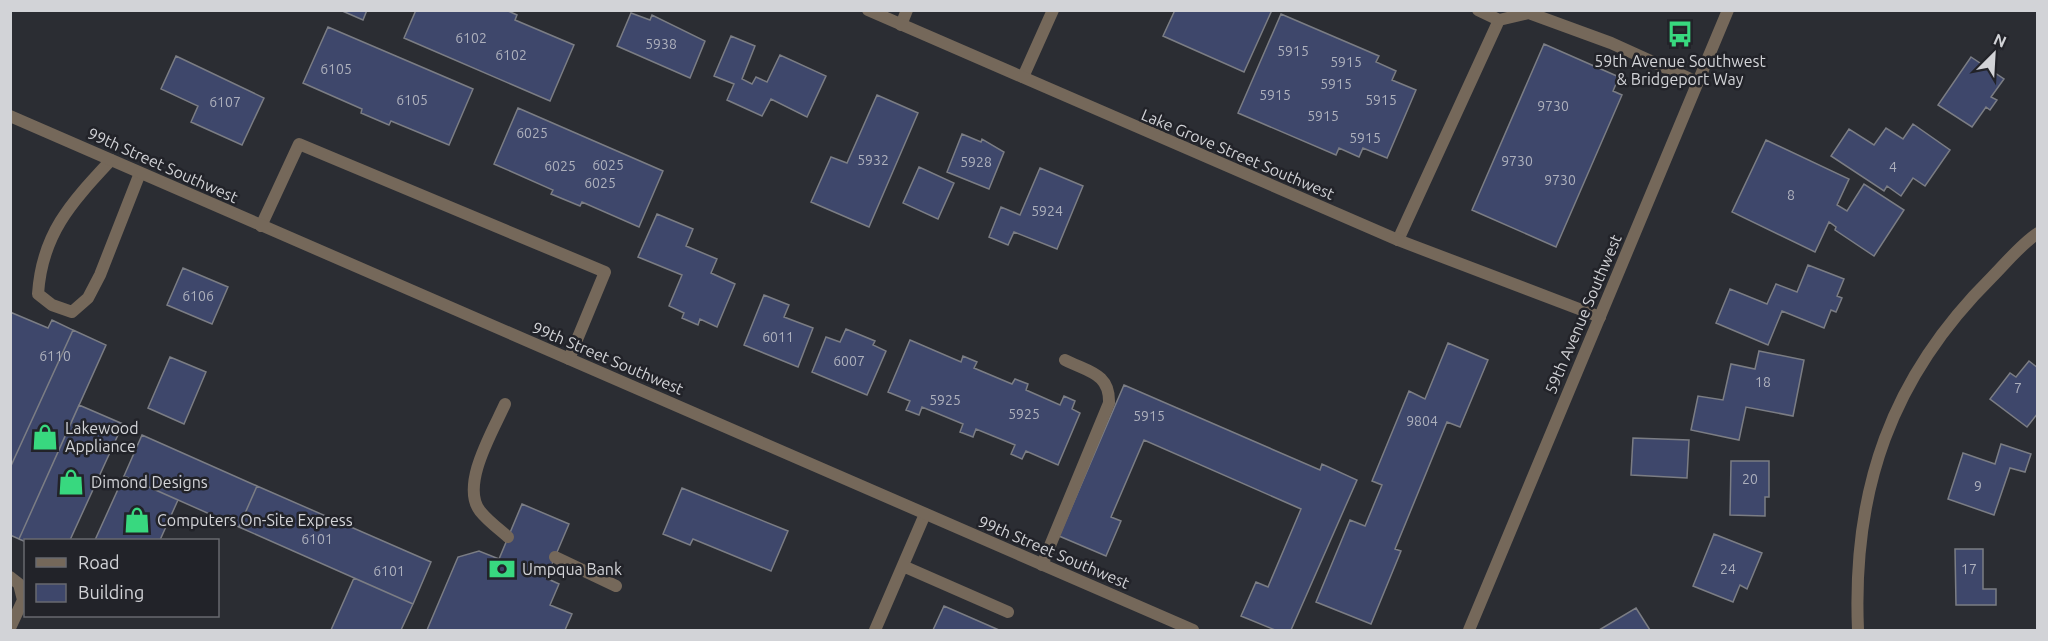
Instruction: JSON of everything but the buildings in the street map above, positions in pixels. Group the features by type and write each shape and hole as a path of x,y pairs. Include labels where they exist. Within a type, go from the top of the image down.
{"street":[{"name":"Lake Grove Street Southwest","path":"868,10 1398,240 1600,318"},
{"path":"901,25 907,10"},
{"path":"1023,77 1053,10"},
{"path":"1478,10 1499,20 1529,13 1622,48 1697,82"},
{"name":"59th Avenue Southwest","path":"1469,630 1728,10"},
{"path":"1398,240 1499,20"},
{"name":"99th Street Southwest","path":"10,116 1193,630"},
{"path":"261,226 299,144 605,272 569,359"},
{"path":"111,160 69,206 45,253 38,294 52,305 72,312 88,298 127,210 140,173"},
{"path":"1858,630 1858,548 1871,478 1884,436 1901,401 1945,329 1970,299 2037,233"},
{"path":"1042,565 1109,403 1109,389 1105,380 1065,360"},
{"path":"504,404 478,465 472,488 479,510 508,537"},
{"path":"875,630 925,514"},
{"path":"555,557 616,586"},
{"path":"903,566 1008,612"},
{"path":"10,577 19,584 23,600 10,628"}],"place":[{"name":"59th Avenue Southwest & Bridgeport Way","path":"1680,34"},
{"name":"Lakewood Appliance","path":"45,437"},
{"name":"Dimond Designs","path":"71,482"},
{"name":"Computers On-Site Express","path":"137,520"},
{"name":"Umpqua Bank","path":"502,569"}]}
